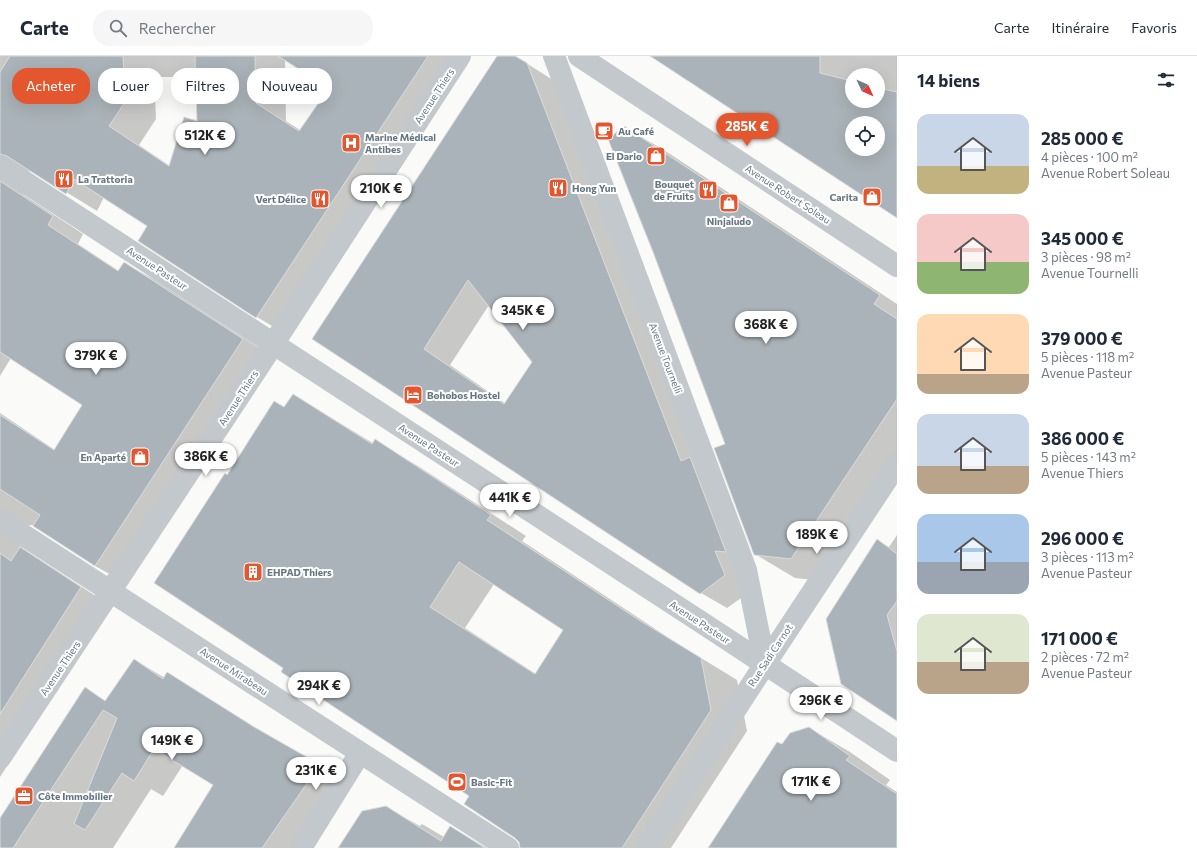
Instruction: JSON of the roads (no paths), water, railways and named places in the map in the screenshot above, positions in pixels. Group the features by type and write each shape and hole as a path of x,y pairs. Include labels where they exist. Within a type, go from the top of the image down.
{"street":[{"name":"Avenue Thiers","path":"0,758 274,344 460,56"},
{"name":"Avenue Tournelli","path":"554,56 746,570 764,664"},
{"name":"Avenue Robert Soleau","path":"579,56 897,266"},
{"name":"Avenue Pasteur","path":"0,166 897,751"},
{"name":"Rue Sadi Carnot","path":"646,848 764,664 897,464"},
{"name":"Avenue Mirabeau","path":"0,520 508,848"},
{"path":"301,848 360,753"}],"place":[{"name":"Au Café","path":"604,131"},
{"name":"Marine Médical Antibes","path":"351,143"},
{"name":"El Dario","path":"656,156"},
{"name":"La Trattoria","path":"64,179"},
{"name":"Hong Yun","path":"558,188"},
{"name":"Bouquet de Fruits","path":"708,190"},
{"name":"Carita","path":"872,197"},
{"name":"Vert Délice","path":"320,199"},
{"name":"Ninjaludo","path":"729,203"},
{"name":"Bohobos Hostel","path":"413,395"},
{"name":"En Aparté","path":"140,457"},
{"name":"EHPAD Thiers","path":"253,572"},
{"name":"Basic-Fit","path":"457,782"},
{"name":"Côte Immobilier","path":"24,796"}]}
